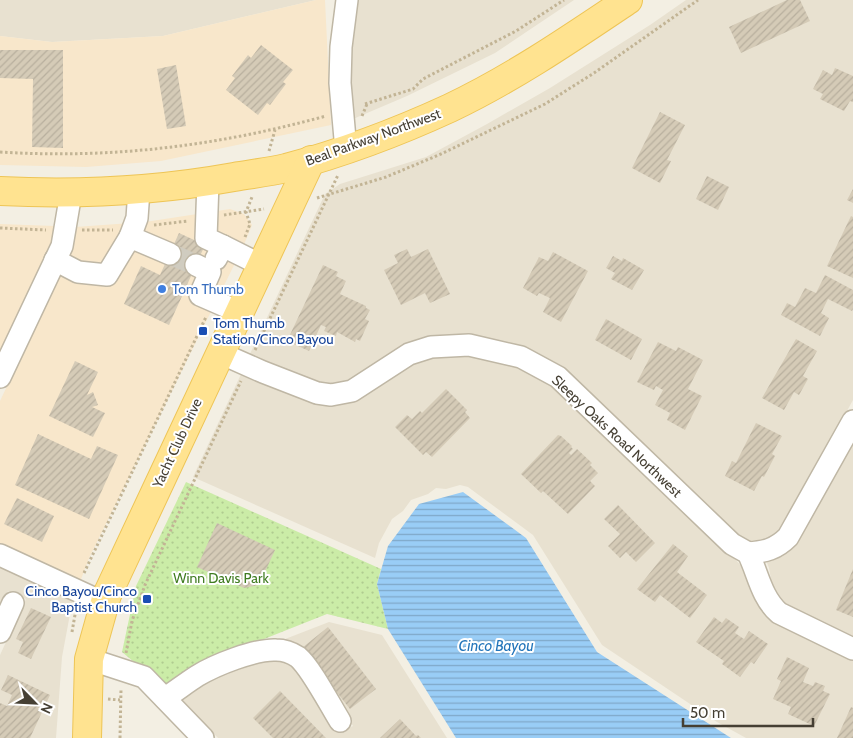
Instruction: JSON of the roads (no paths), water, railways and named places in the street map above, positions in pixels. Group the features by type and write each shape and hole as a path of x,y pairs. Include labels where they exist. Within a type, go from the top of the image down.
{"main road":[{"name":"Beal Parkway Northwest","path":"0,190 71,193 139,190 208,182 284,168 348,149 450,108 510,76 628,0"},
{"name":"Yacht Club Drive","path":"88,738 89,659 104,603 142,518 311,160"}],"street":[{"path":"347,0 341,48 340,83 348,149"},
{"path":"208,182 206,238 261,265"},
{"path":"55,260 78,272 107,275 130,237 138,218 139,190"},
{"path":"0,377 62,246 71,193"},
{"path":"130,237 170,254"},
{"path":"230,249 203,268 200,295 239,312"},
{"name":"Sleepy Oaks Road Northwest","path":"220,353 317,393 331,395 352,391 409,354 431,347 470,345 521,357 558,377 732,544 748,552"},
{"path":"853,421 788,537 779,546 769,550 748,552 763,593 771,606 793,621 853,649"},
{"path":"0,555 104,603"},
{"path":"0,632 14,603"},
{"path":"165,698 197,676 226,662 256,653 276,650 289,652 298,658 306,667 340,721"},
{"path":"89,659 144,677 203,738"}],"water":[{"name":"Cinco Bayou","path":"463,492 526,538 597,652 731,738 456,738 388,629 377,584 388,546 419,504"}],"tunnel":[{"path":"170,254 196,265"}],"place":[{"name":"Tom Thumb","path":"162,289"},
{"name":"Tom Thumb Station/Cinco Bayou","path":"203,331"},
{"name":"Cinco Bayou/Cinco Baptist Church","path":"147,599"}],"park label":[{"name":"Winn Davis Park","path":"221,578"}]}
